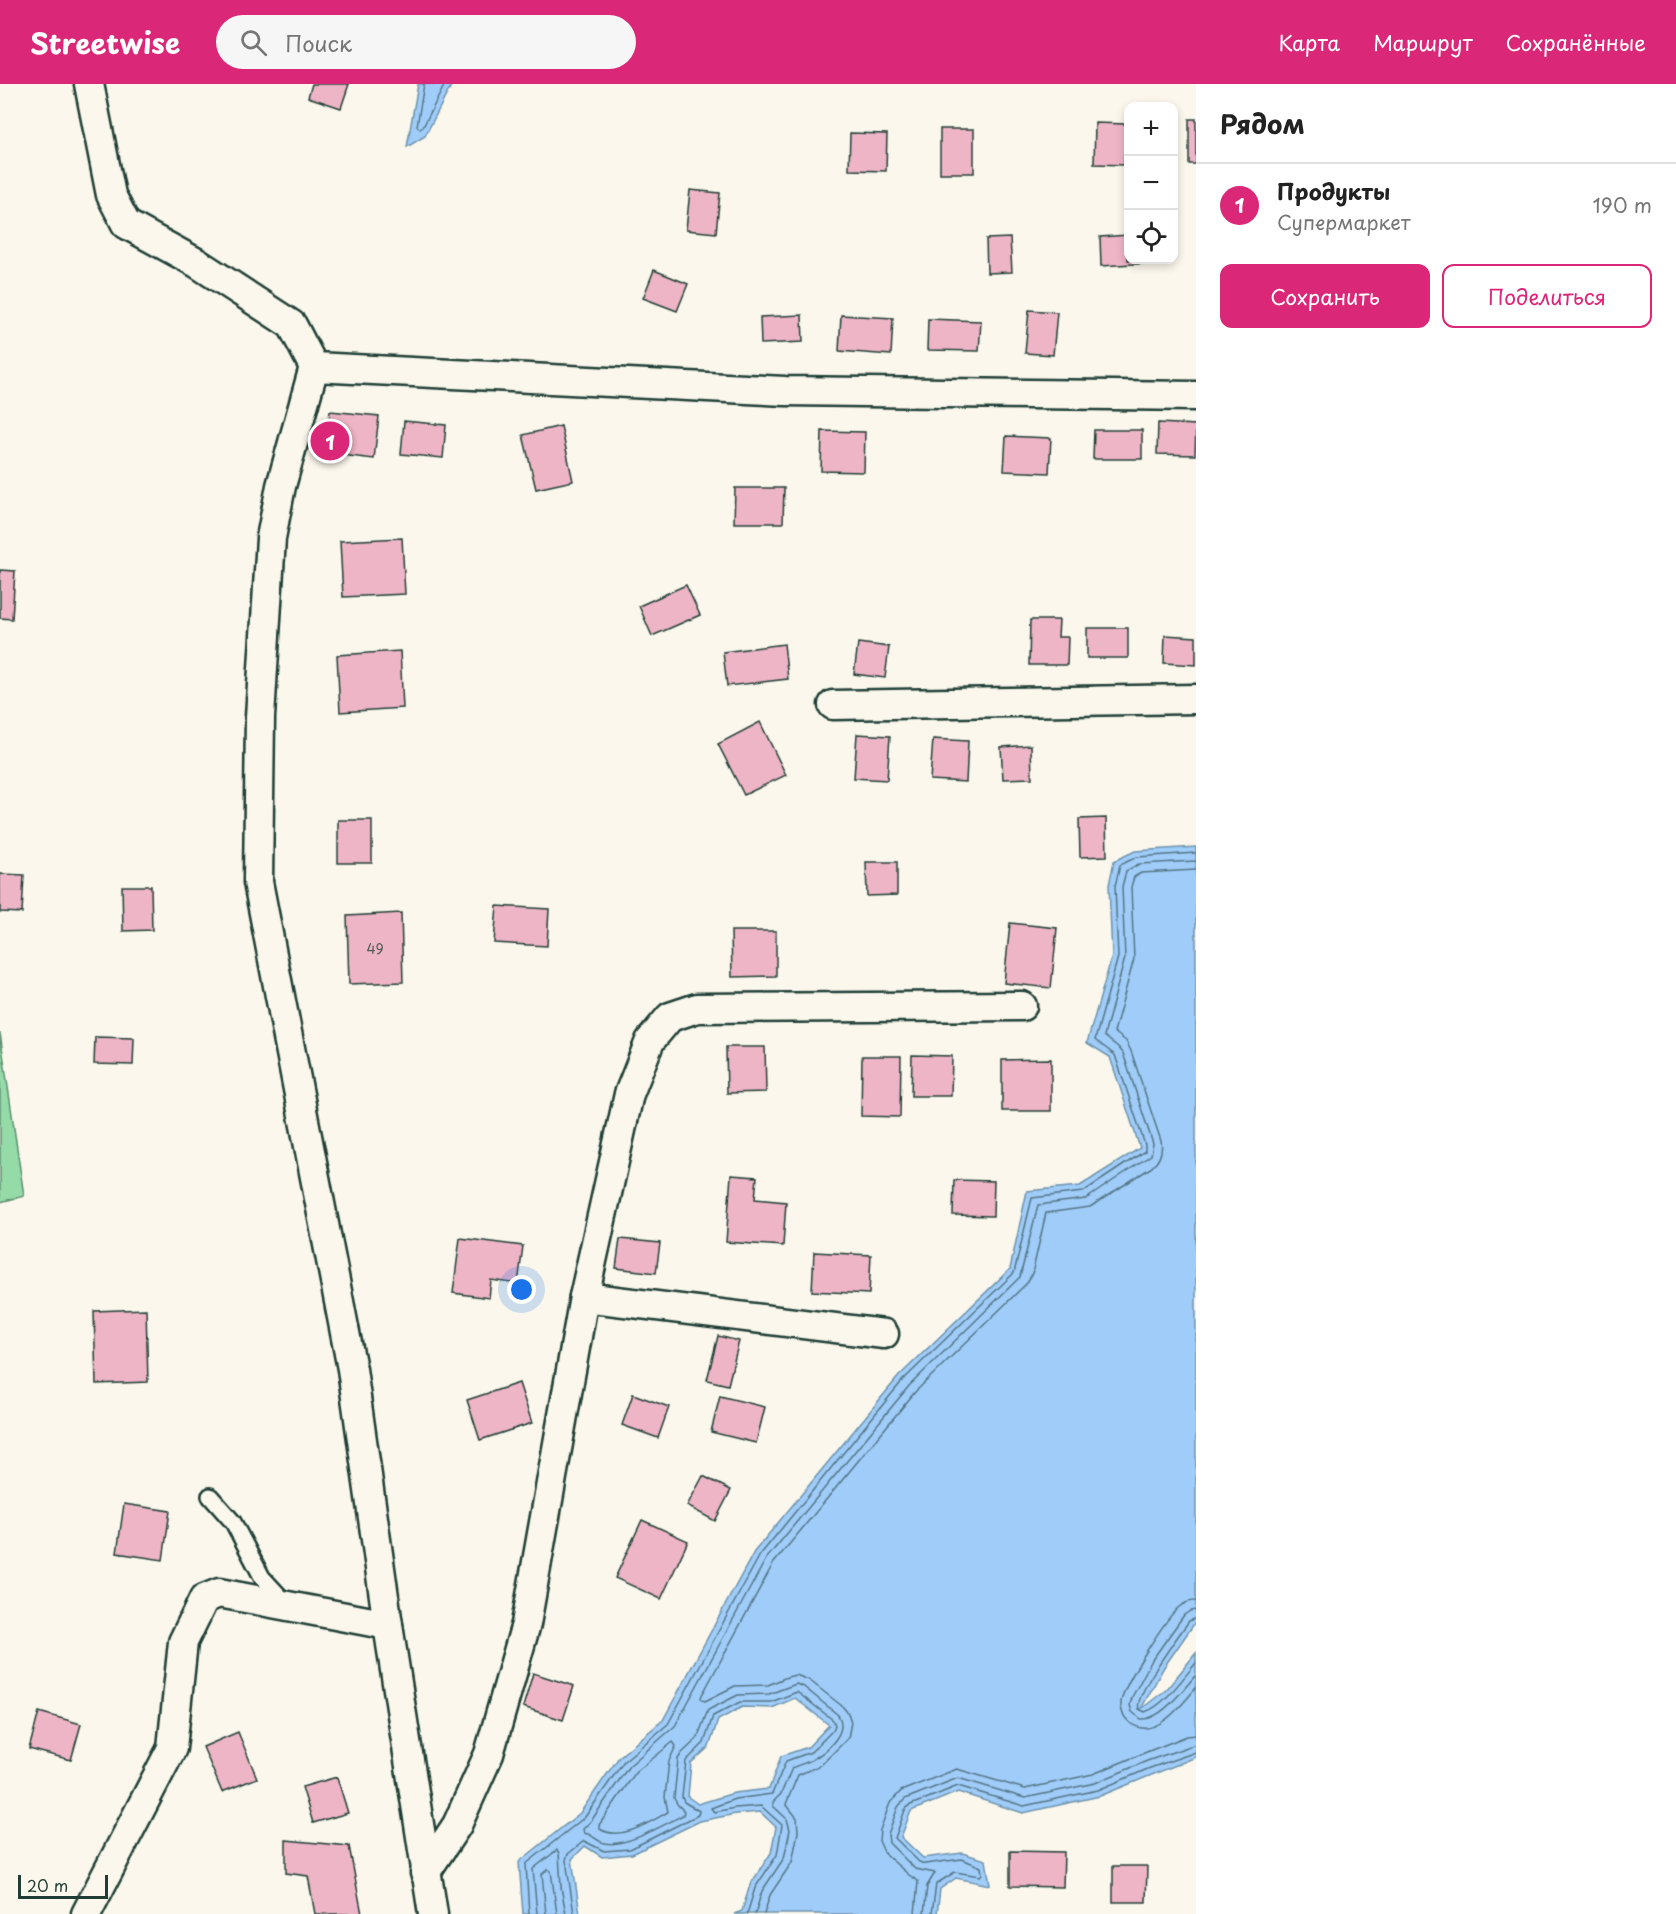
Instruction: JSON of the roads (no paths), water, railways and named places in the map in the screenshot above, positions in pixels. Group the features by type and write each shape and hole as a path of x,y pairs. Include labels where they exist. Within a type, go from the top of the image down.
{"street":[{"path":"89,84 93,93 111,195 126,224 197,263 292,325 314,368 281,486 272,538 260,717 258,882 352,1369 388,1625 433,1914"},
{"path":"314,368 785,391 1196,396"},
{"path":"833,705 1196,699"},
{"path":"425,1873 457,1826 489,1754 526,1624 584,1297 629,1094 650,1041 670,1017 697,1008 1022,1006"},
{"path":"584,1297 884,1334"},
{"path":"86,1914 172,1748 183,1642 204,1599 219,1593 388,1625"}],"lane":[{"path":"210,1496 233,1522 262,1576 289,1607"}],"water":[{"path":"418,84 452,84 425,136 407,147"},
{"path":"1196,847 1196,1621 1164,1667 1141,1709 1167,1689 1196,1653 1196,1757 1100,1796 1023,1813 958,1792 911,1811 901,1837 923,1858 962,1853 986,1860 990,1885 956,1878 940,1889 937,1914 734,1914 742,1911 750,1885 771,1853 776,1827 760,1812 700,1821 632,1854 602,1857 585,1846 572,1859 580,1914 523,1914 519,1862 580,1813 619,1757 663,1720 754,1552 899,1376 1010,1269 1027,1191 1080,1186 1140,1148 1110,1057 1087,1043 1112,956 1109,885 1114,861 1135,851","holes":["795,1698 829,1725 808,1747 781,1756 769,1789 734,1793 698,1804 688,1797 691,1763 709,1747 718,1720 742,1707 772,1708"]}],"place":[{"name":"Продукты","path":"330,441"}]}
